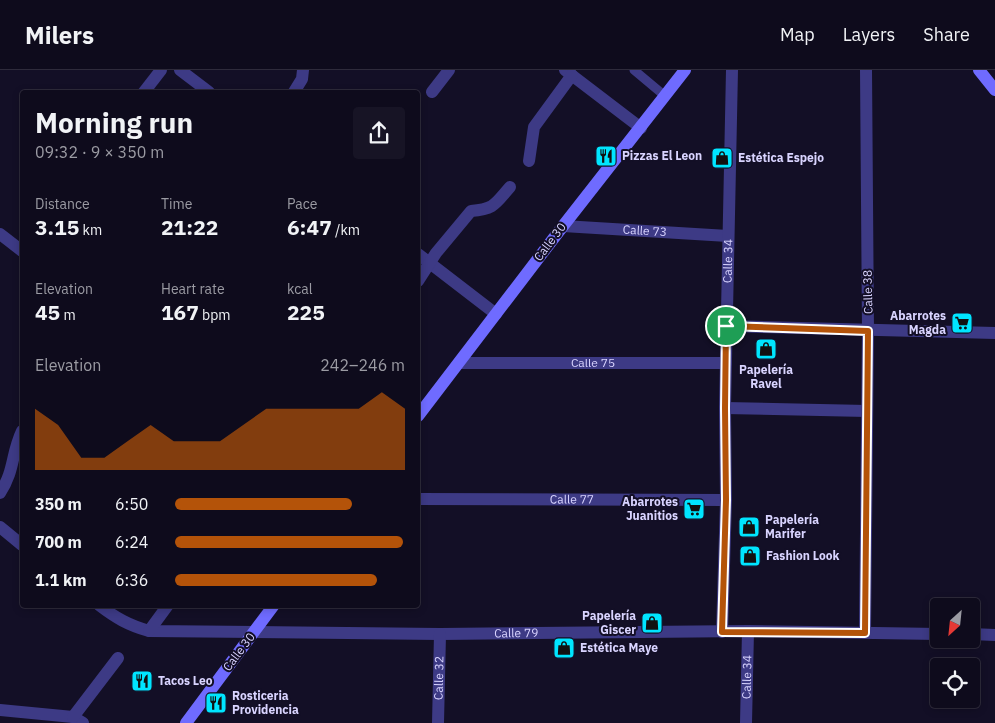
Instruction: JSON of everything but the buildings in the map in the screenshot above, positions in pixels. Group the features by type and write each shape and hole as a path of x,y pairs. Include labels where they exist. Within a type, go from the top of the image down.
{"street":[{"path":"146,90 161,70"},
{"path":"180,70 206,90"},
{"path":"295,90 302,79 303,70"},
{"path":"432,92 449,70"},
{"name":"Calle 30","path":"420,413 562,226 685,70"},
{"name":"Calle 34","path":"722,632 726,500 726,326 732,70"},
{"name":"Calle 38","path":"865,633 868,331 866,70"},
{"path":"979,70 994,86"},
{"path":"529,161 534,127 569,73 641,128"},
{"path":"420,278 429,263 471,211 485,210 492,207 510,187"},
{"name":"Calle 73","path":"562,226 728,236"},
{"path":"3,241 20,250"},
{"path":"420,256 496,314"},
{"path":"726,326 995,333"},
{"name":"Calle 75","path":"459,363 726,363"},
{"path":"725,408 867,411"},
{"path":"0,493 8,481 13,468 15,451 20,437"},
{"name":"Calle 77","path":"420,499 726,500"},
{"path":"0,527 20,543"},
{"name":"Calle 79","path":"103,608 118,620 149,631 440,634 748,631 930,634"},
{"path":"149,631 166,608"},
{"name":"Calle 30","path":"186,723 272,608"},
{"name":"Calle 34","path":"746,723 748,631"},
{"name":"Calle 32","path":"438,723 440,634"},
{"path":"980,634 995,635"},
{"path":"0,710 78,720 118,658"}],"lane":[{"path":"634,70 665,96"}],"place":[{"name":"Pizzas El Leon","path":"606,156"},
{"name":"Estética Espejo","path":"722,158"},
{"name":"Abarrotes Magda","path":"962,323"},
{"name":"Papelería Ravel","path":"766,349"},
{"name":"Abarrotes Juanitios","path":"694,509"},
{"name":"Papelería Marifer","path":"749,527"},
{"name":"Fashion Look","path":"750,556"},
{"name":"Papelería Giscer","path":"652,623"},
{"name":"Estética Maye","path":"564,648"},
{"name":"Tacos Leo","path":"142,681"},
{"name":"Rosticeria Providencia","path":"216,703"}],"route":[{"path":"726,326 868,331 865,633 722,632 726,500 726,326"}]}
